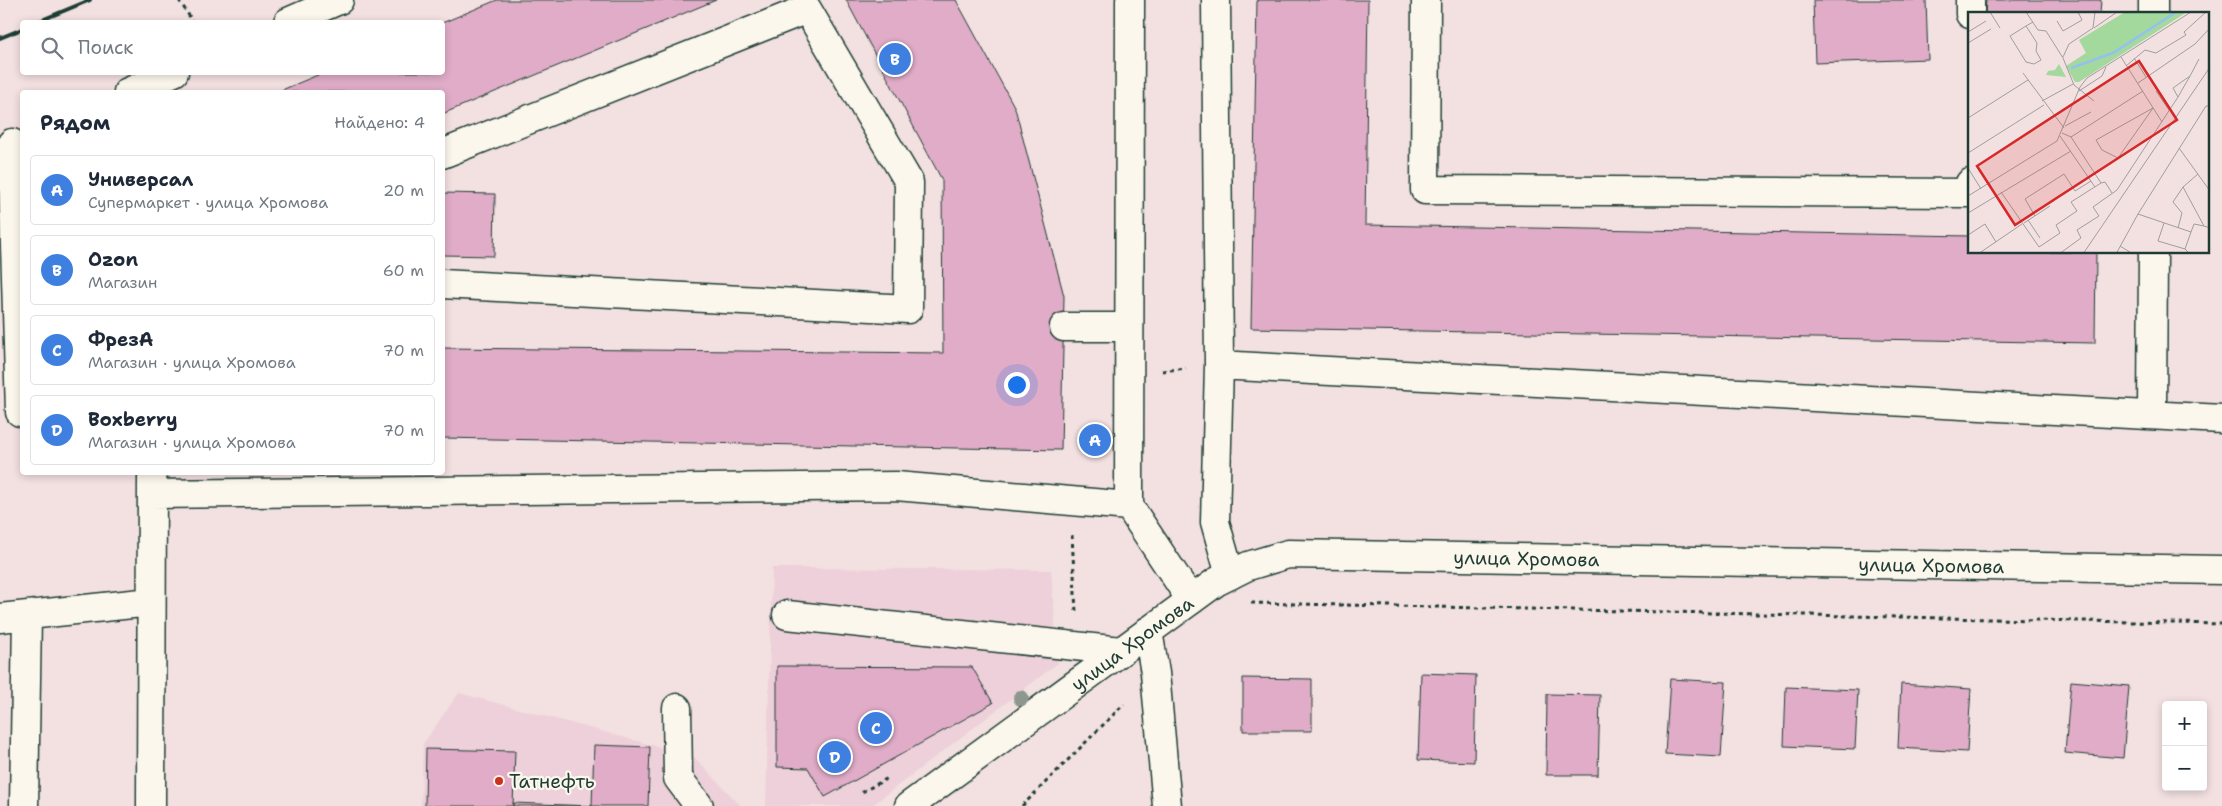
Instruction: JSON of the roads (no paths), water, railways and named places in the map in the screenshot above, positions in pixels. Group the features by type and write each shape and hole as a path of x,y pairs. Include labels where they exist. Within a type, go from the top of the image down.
{"main road":[{"path":"293,20 339,0"},
{"path":"1130,0 1129,506 1191,600"},
{"path":"1216,0 1219,365 1215,522 1230,575"},
{"path":"1426,0 1425,190 1968,193"},
{"path":"445,153 807,9 909,182 909,192 908,309 445,284"},
{"path":"135,90 167,81"},
{"path":"12,143 20,412"},
{"path":"2152,414 2153,254"},
{"path":"1064,327 1129,327"},
{"path":"1219,365 2222,419"},
{"path":"150,806 152,483 896,486 1129,506"},
{"name":"улица Хромова","path":"909,806 1191,600 1230,575 1268,559 1288,554 2222,570"},
{"path":"0,618 151,602"},
{"path":"787,615 1121,651"},
{"path":"24,806 27,616"},
{"path":"1148,631 1155,673 1167,806"},
{"path":"677,708 678,778 699,806"}],"railway":[{"path":"42,20 90,0"},
{"path":"0,38 20,30"}],"place":[{"name":"Ozon","path":"895,59"},
{"name":"Универсал","path":"1095,440"},
{"name":"ФрезА","path":"876,728"},
{"name":"Boxberry","path":"835,757"},
{"name":"Татнефть","path":"499,781"}]}
